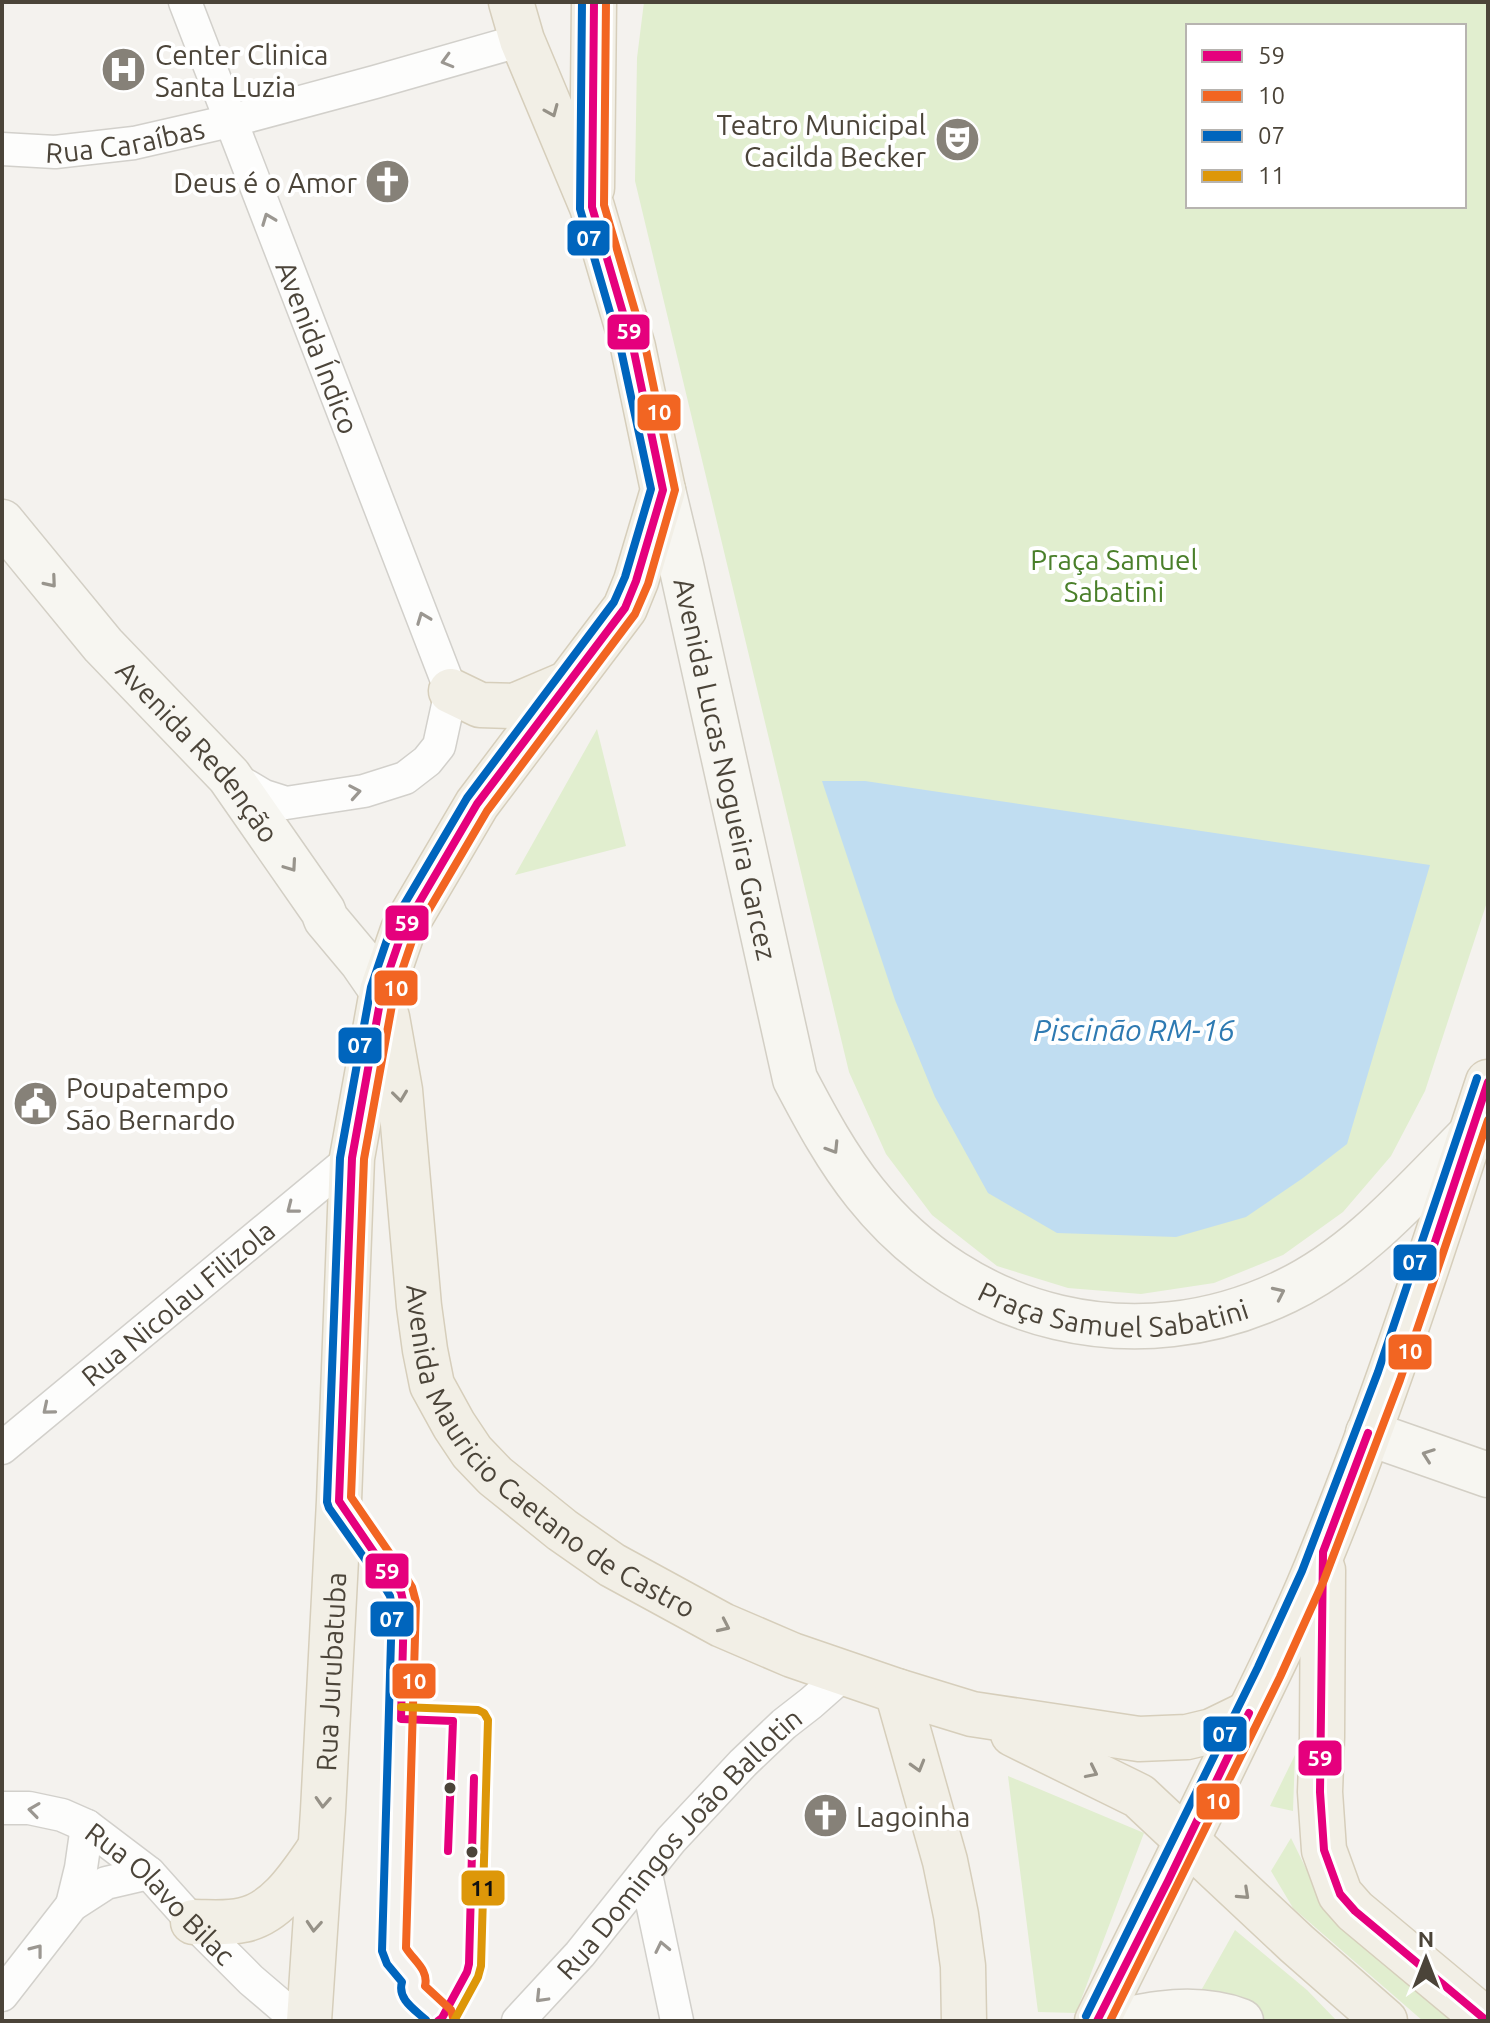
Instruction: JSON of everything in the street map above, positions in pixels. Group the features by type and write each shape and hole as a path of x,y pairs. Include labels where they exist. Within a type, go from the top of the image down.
{"main road":[{"path":"592,207 594,2"},
{"name":"Avenida Lucas Nogueira Garcez","path":"517,21 592,207 633,347 663,490"},
{"name":"Rua Jurubatuba","path":"309,2021 339,1501 352,1158 382,991 403,930 477,804 625,608 663,490"},
{"path":"451,691 480,705 514,706 571,682"},
{"name":"Avenida Mauricio Caetano de Castro","path":"382,991 400,1090 412,1236 432,1385 472,1452 495,1476 562,1530 612,1565 661,1593 722,1625 792,1655 897,1691 972,1714 1139,1739 1187,1737 1212,1731 1249,1713"},
{"path":"1122,2020 1157,1901 1323,1552 1429,1260 1488,1082"},
{"path":"1323,1552 1320,1792 1324,1850 1340,1894 1355,1911 1487,2021"},
{"path":"897,1691 945,1861 956,1915 963,1966 964,2021"},
{"name":"Avenida Mauricio Caetano de Castro","path":"972,1714 1139,1796 1297,1944 1385,2021"},
{"path":"193,1922 246,1920 263,1912 291,1889 320,1848"}],"street":[{"name":"Avenida Índico","path":"185,2 451,691"},
{"name":"Rua Caraíbas","path":"2,149 55,152 134,143 230,121 375,82 517,21"},
{"name":"Avenida Lucas Nogueira Garcez","path":"663,490 795,1079"},
{"name":"Avenida Redenção","path":"2,522 103,645 229,776 326,919 382,991"},
{"path":"229,776 264,796 286,803 364,791 405,778 427,761 439,746 451,691"},
{"name":"Praça Samuel Sabatini","path":"795,1079 841,1161 896,1227 928,1255 962,1280 1018,1306 1077,1322 1108,1325 1139,1326 1200,1319 1259,1303 1287,1290 1339,1258 1395,1211 1470,1135"},
{"name":"Rua Nicolau Filizola","path":"2,1448 352,1158"},
{"path":"1368,1433 1488,1475"},
{"name":"Rua Domingos João Ballotin","path":"518,2021 580,1954 671,1840 743,1763 845,1673"},
{"name":"Rua Olavo Bilac","path":"2,1808 29,1808 62,1815 87,1826 149,1873 251,1980 299,2021"},
{"path":"72,1905 87,1826"},
{"path":"2,1995 72,1905 106,1883 149,1873"},
{"path":"646,1874 677,2021"},
{"path":"1122,2020 1196,2011 1241,2021"}],"green space":[{"name":"Praça Samuel Sabatini","path":"644,2 1488,2 1488,899 1425,1091 1391,1156 1343,1212 1283,1255 1214,1283 1141,1294 1068,1288 997,1266 932,1215 886,1154 849,1072 635,181 637,58"},
{"path":"597,729 626,846 515,875"},
{"path":"1295,1755 1293,1811 1270,1806"},
{"path":"1008,1776 1144,1833 1076,2013 1038,2012"},
{"path":"1291,1838 1324,1905 1466,2021 1423,2021 1293,1908 1271,1871"},
{"path":"1235,1930 1307,1990 1337,2021 1184,2021"}],"water":[{"name":"Piscinão RM-16","path":"822,781 865,781 1430,865 1347,1144 1246,1217 1176,1237 1057,1233 988,1193 935,1097 895,1000"}],"transit line":[{"name":"07","path":"426,2020 404,1999 402,1982 387,1964 382,1951 392,1606 384,1586 327,1502 340,1158 371,987 392,925 467,798 614,602 625,577 651,489 621,350 580,209 582,2"},
{"name":"59","path":"448,1851 453,1721 401,1719 404,1605 401,1592 339,1501 352,1158 382,991 403,930 477,804 625,608 663,490 633,347 592,207 594,2"},
{"name":"10","path":"454,2021 451,2010 425,1986 423,1970 406,1948 416,1602 404,1574 351,1497 364,1159 394,994 414,935 487,811 635,614 648,584 675,490 645,345 604,205 606,2"},
{"name":"07","path":"1086,2016 1302,1571 1378,1372 1477,1078"},
{"name":"59","path":"1429,1260 1488,1082"},
{"name":"10","path":"1110,2021 1280,1677 1324,1580 1400,1380 1488,1120"},
{"name":"59","path":"1368,1433 1323,1552 1320,1792 1324,1850 1340,1894 1355,1911 1487,2021"},
{"name":"11","path":"401,1707 478,1710 488,1720 481,1966 454,2021"},
{"name":"59","path":"1097,2021 1249,1713"},
{"name":"59","path":"438,2021 469,1964 474,1778"}],"place":[{"name":"Center Clinica Santa Luzia","path":"124,70"},
{"name":"Teatro Municipal Cacilda Becker","path":"957,140"},
{"name":"Deus é o Amor","path":"388,182"},
{"name":"Poupatempo São Bernardo","path":"35,1103"},
{"name":"Lagoinha","path":"825,1816"}]}
